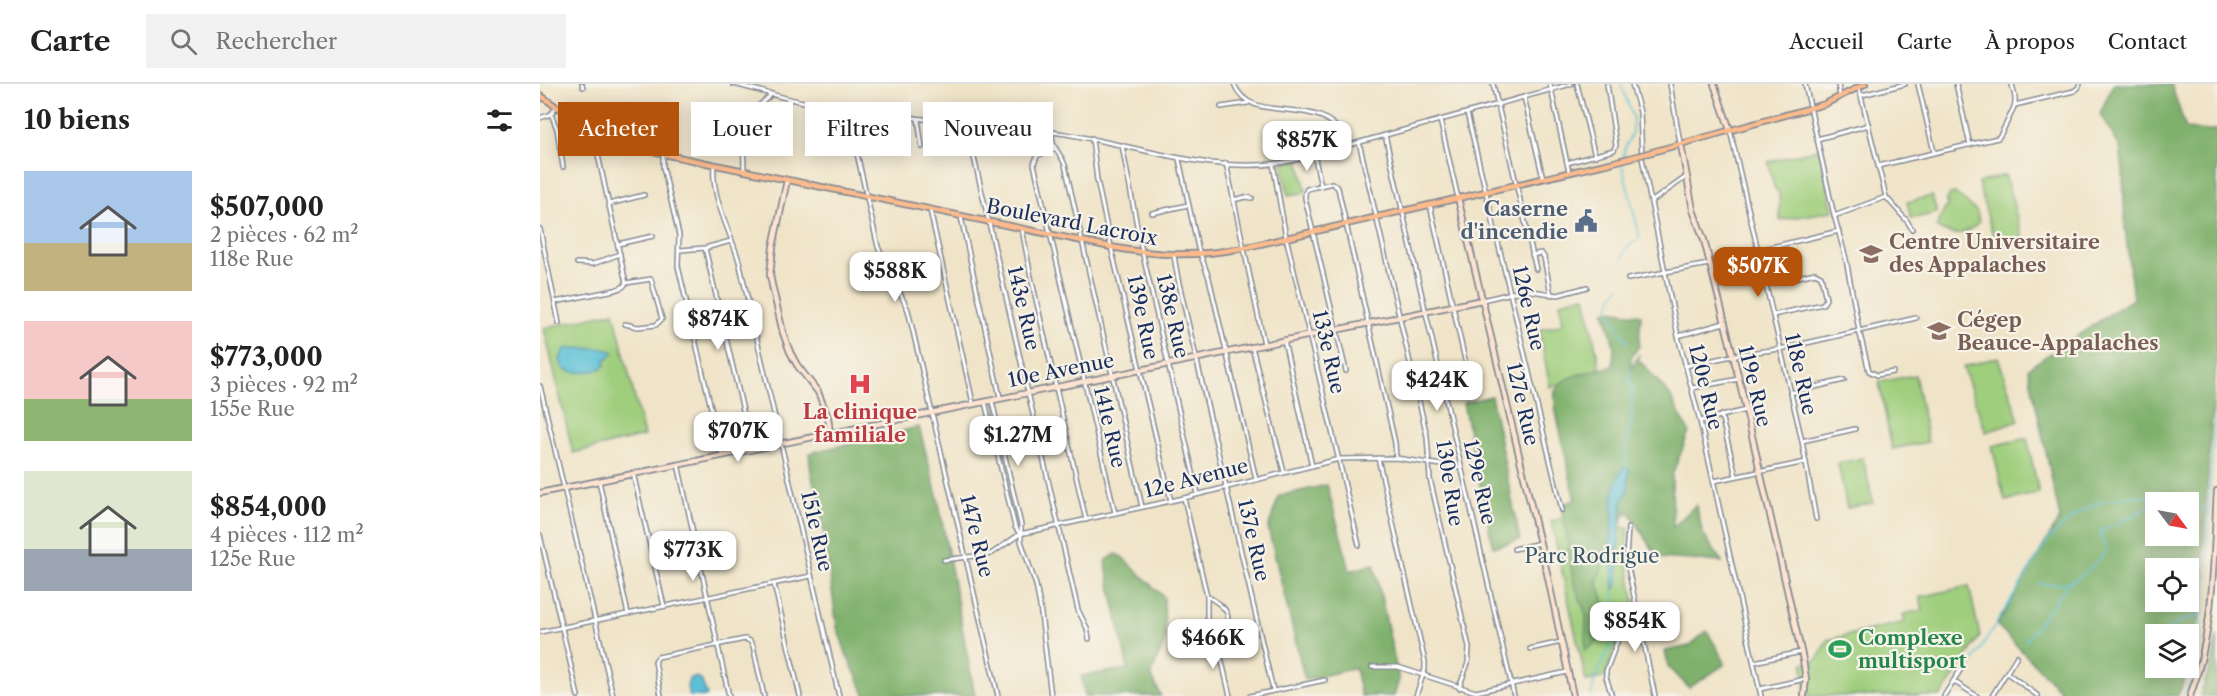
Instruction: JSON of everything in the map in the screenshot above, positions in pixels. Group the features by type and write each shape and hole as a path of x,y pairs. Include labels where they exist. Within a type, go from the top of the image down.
{"main road":[{"path":"1681,145 1841,98 1865,84"},
{"name":"Boulevard Lacroix","path":"540,95 556,107"},
{"name":"Boulevard Lacroix","path":"672,156 1080,241 1143,253 1174,256 1202,255 1243,248 1681,145"}],"street":[{"path":"733,84 812,102"},
{"path":"1234,84 1241,96 1250,102 1266,107 1322,116 1330,120 1341,130 1348,145"},
{"path":"1493,84 1536,269"},
{"path":"1550,84 1569,172"},
{"path":"1053,132 1122,144 1179,159 1273,164 1571,84"},
{"path":"1577,84 1595,156"},
{"path":"1567,163 1613,152 1615,148 1607,84"},
{"name":"120e Rue","path":"1632,84 1640,112 1642,158 1678,336 1700,421 1761,696"},
{"name":"119e Rue","path":"1670,84 1693,210 1704,240 1739,378 1801,652 1806,679 1804,696"},
{"path":"1714,84 1730,130"},
{"path":"1805,84 1834,216 1846,259 1869,371 1876,375 1893,372"},
{"path":"1838,84 1841,98"},
{"path":"1862,95 1905,84"},
{"path":"1918,84 1934,153"},
{"path":"1956,84 1970,145"},
{"path":"1878,166 1970,145 2001,135 2015,105 2012,84"},
{"path":"2015,105 2073,91 2080,85"},
{"path":"1859,88 1886,196 1912,230"},
{"path":"744,171 745,118 772,94"},
{"path":"1524,97 1543,178"},
{"path":"1221,107 1250,102"},
{"path":"540,118 551,114 556,107"},
{"name":"126e Rue","path":"1467,112 1562,510"},
{"path":"551,114 557,129 563,166"},
{"path":"911,117 923,119"},
{"path":"918,118 922,147"},
{"name":"127e Rue","path":"1440,120 1540,543 1573,696"},
{"path":"1817,139 1869,125"},
{"name":"118e Rue","path":"1730,130 1802,441 1816,519"},
{"name":"129e Rue","path":"1385,135 1514,696"},
{"name":"139e Rue","path":"1092,138 1097,180 1111,247 1171,501"},
{"path":"1053,140 1054,149 1065,165 1080,241 1142,507"},
{"name":"130e Rue","path":"1359,142 1427,436 1431,485 1469,647 1468,663 1459,688"},
{"name":"138e Rue","path":"1122,144 1129,190 1198,494"},
{"name":"141e Rue","path":"1054,149 1037,156 1034,164 1115,513"},
{"path":"1314,154 1321,186"},
{"path":"555,302 623,288 626,283 599,156"},
{"path":"663,156 663,167 678,229 680,250 678,266 722,455"},
{"name":"147e Rue","path":"857,156 880,252 906,304 998,696"},
{"name":"143e Rue","path":"974,156 1078,610 1087,628 1089,639"},
{"path":"1179,159 1198,248 1209,278 1256,479"},
{"path":"1226,163 1264,344"},
{"name":"133e Rue","path":"1273,164 1286,237 1359,545"},
{"name":"151e Rue","path":"714,165 714,177 731,241 739,261 839,696"},
{"path":"1651,202 1687,177"},
{"path":"787,180 773,247 770,275 783,333 790,352 796,365 818,392 828,417 830,433"},
{"path":"1346,371 1305,193 1307,189 1332,183 1337,187 1395,443 1396,458"},
{"path":"609,204 644,195"},
{"path":"1834,216 1886,196"},
{"path":"1233,200 1252,198"},
{"path":"1152,213 1188,205"},
{"path":"1430,205 1465,360"},
{"path":"930,210 973,403"},
{"path":"961,217 1000,397"},
{"path":"540,229 559,323"},
{"path":"1022,229 1086,520"},
{"path":"1758,250 1839,231"},
{"path":"618,244 653,236"},
{"path":"680,250 705,248 731,241"},
{"path":"705,248 752,449"},
{"path":"1532,255 1541,253 1544,257 1551,295"},
{"path":"577,263 593,264 620,254"},
{"name":"137e Rue","path":"1174,256 1273,690"},
{"path":"1628,279 1710,264"},
{"path":"1766,285 1815,273 1821,276 1824,285 1826,299 1823,303 1772,315"},
{"path":"625,324 638,327 656,325 662,319 651,279 626,283"},
{"name":"10e Avenue","path":"540,493 1482,300 1510,292 1530,290 1558,295 1587,287"},
{"path":"1685,366 1780,349 1916,318"},
{"path":"1678,336 1724,324"},
{"path":"1284,340 1311,466"},
{"path":"1252,347 1284,472"},
{"path":"1692,388 1739,378"},
{"path":"1790,393 1844,380"},
{"path":"540,386 613,696"},
{"path":"992,399 1021,525 1020,534"},
{"path":"985,400 1015,527 1020,534 1038,594 1051,696"},
{"path":"1700,421 1746,410"},
{"path":"1721,415 1736,476"},
{"path":"1802,441 1855,429"},
{"path":"1378,458 1425,662 1416,696"},
{"name":"12e Avenue","path":"945,560 991,554 1020,534 1184,498 1339,459 1396,458 1461,468"},
{"path":"1713,481 1806,462"},
{"path":"678,464 729,696"},
{"path":"633,473 664,606"},
{"path":"599,481 628,614"},
{"path":"2190,696 2202,656 2209,619 2217,491"},
{"path":"1184,498 1207,596 1207,620 1210,631 1217,640 1230,696"},
{"path":"1628,528 1626,558 1655,696"},
{"path":"540,535 578,696"},
{"path":"1514,549 1540,543"},
{"path":"540,632 812,576"},
{"path":"774,583 800,696"},
{"path":"1207,596 1223,607 1229,618 1227,626 1217,640"},
{"path":"1612,696 1606,671 1628,613 1635,606"},
{"path":"661,696 656,659 718,643 745,639 752,643 764,696"},
{"path":"1530,649 1561,642"},
{"path":"1754,662 1801,652"},
{"path":"1992,696 2017,656"},
{"path":"1372,667 1395,666 1459,688 1485,694 1567,672"},
{"path":"1944,696 1963,666"},
{"path":"2007,673 2038,696"},
{"path":"1760,689 1806,679"},
{"path":"1250,696 1325,680"},
{"path":"1953,681 1977,696"}],"green space":[{"path":"2113,84 2171,84 2186,129 2210,131 2217,129 2217,352 2206,499 2202,598 2198,624 2145,624 2145,678 2185,678 2178,696 2065,696 1997,625 2060,518 2028,368 2133,299 2125,227 2120,147 2100,114"},
{"path":"1819,149 1833,211 1780,220 1779,193 1774,187 1768,162"},
{"path":"1299,159 1306,191 1288,195 1282,163"},
{"path":"2005,175 2023,238 1996,246 1978,183"},
{"path":"1955,193 1977,212 1979,222 1959,234 1948,233 1936,227 1950,194"},
{"path":"1932,196 1937,213 1911,219 1907,202"},
{"path":"1585,296 1601,373 1550,387 1539,330 1563,324 1560,302"},
{"path":"1604,311 1641,315 1639,346 1631,357 1632,369 1639,354 1638,359 1669,394 1689,432 1672,475 1673,527 1696,505 1703,534 1722,562 1658,558 1630,513 1626,512 1621,524 1622,502 1628,488 1629,469 1613,525 1609,551 1597,581 1612,627 1608,633 1585,651 1586,615 1573,580 1562,505 1575,500 1555,407 1555,392 1558,386 1571,377 1613,366 1614,345"},
{"path":"614,312 644,436 573,453 544,328"},
{"path":"1998,357 2019,421 1986,432 1963,367"},
{"path":"1915,375 1928,442 1892,449 1879,382"},
{"path":"1491,396 1520,540 1493,547 1463,403"},
{"path":"919,427 938,499 975,696 866,696 847,656 837,627 821,512 811,473 809,453"},
{"path":"2027,438 2039,493 2005,501 1992,446"},
{"path":"1863,458 1873,503 1847,508 1838,463"},
{"path":"1327,485 1350,571 1374,564 1399,680 1394,696 1361,696 1355,668 1305,680 1268,528 1279,496"},
{"name":"Parc Rodrigue","path":"1562,510 1587,521 1628,528 1626,551 1635,606 1631,608 1606,677 1586,681 1551,521 1563,518"},
{"path":"1116,554 1164,597 1165,640 1151,675 1161,696 1085,696 1081,676 1128,669 1105,561"},
{"path":"1969,586 1980,636 1941,696 1806,696 1803,663 1817,660 1827,640 1905,622 1903,614 1923,610 1920,597"},
{"path":"1707,631 1724,665 1689,688 1668,666 1665,651 1689,646"},
{"path":"2217,636 2217,696 2200,696 2214,656"}],"water":[{"path":"599,348 614,353 605,360 602,368 572,372 563,368 560,359 565,349"},
{"path":"1624,467 1629,469 1628,489 1622,503 1618,583 1614,590 1613,564 1609,553 1613,525 1613,496 1618,477"},
{"path":"690,678 701,679 707,696 689,696 687,686"}],"waterway":[{"path":"1621,84 1633,118 1632,133 1625,148 1622,164 1640,238 1625,249 1622,259"},
{"path":"1620,287 1613,295 1609,308 1621,334 1629,343"},
{"path":"1626,468 1627,441 1632,419 1632,390 1629,379 1631,368"},
{"path":"2176,624 2203,615 2217,401"},
{"path":"2111,500 2131,496 2192,499 2208,513"},
{"path":"1969,668 2048,540 2073,517 2093,505 2106,501"},
{"path":"2115,525 2145,510"},
{"path":"2039,583 2060,584 2077,579 2084,574 2105,552 2101,530 2111,526"},
{"path":"2025,642 2067,585"},
{"path":"1591,696 1616,628 1617,612 1614,590"},
{"path":"2184,696 2200,646 2200,616"},
{"path":"2141,642 2145,641"}],"place":[{"name":"Caserne d'incendie","path":"1586,221"},
{"name":"Centre Universitaire des Appalaches","path":"1871,254"},
{"name":"Cégep Beauce-Appalaches","path":"1939,331"},
{"name":"La clinique familiale","path":"860,384"},
{"name":"Complexe multisport","path":"1840,649"}]}
